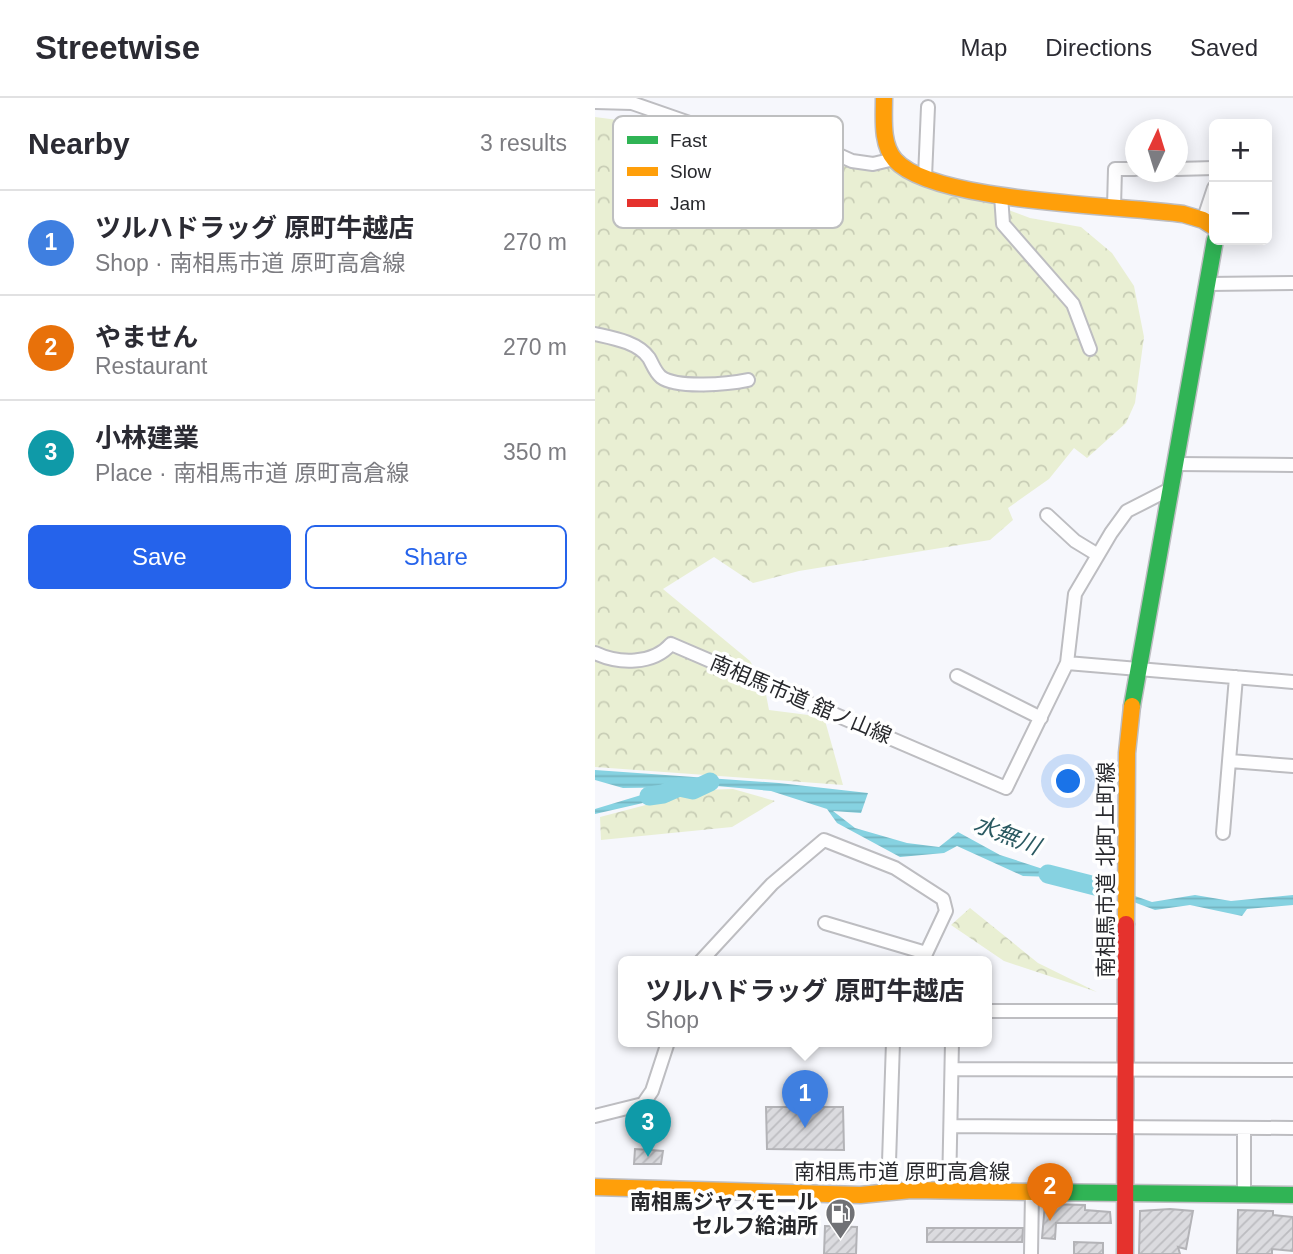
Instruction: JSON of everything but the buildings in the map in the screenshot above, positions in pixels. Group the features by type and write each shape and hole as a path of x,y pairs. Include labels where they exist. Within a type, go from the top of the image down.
{"street":[{"path":"884,98 886,139 894,159 914,173 1001,195 1056,204 1114,207 1209,222"},
{"path":"595,102 632,103 669,116"},
{"path":"925,177 927,107"},
{"path":"843,157 873,164 894,159"},
{"path":"1188,169 1209,168"},
{"path":"1114,207 1115,169 1125,169"},
{"path":"1001,195 1003,224 1073,303 1090,349"},
{"name":"南相馬市道 北町上町線","path":"1125,1254 1127,753 1137,668 1214,245"},
{"path":"1209,284 1293,283"},
{"path":"595,334 629,342 648,357 662,378 676,383 733,383 748,380"},
{"path":"1175,464 1293,465"},
{"path":"957,676 1041,718 1067,663 1072,604 1098,555 1127,512 1170,489"},
{"path":"1047,515 1075,541 1098,555"},
{"name":"南相馬市道 舘ノ山線","path":"595,653 621,661 636,660 664,651 671,644 1006,788 1041,718"},
{"path":"1067,663 1293,682"},
{"path":"1223,833 1236,677"},
{"path":"1230,761 1293,766"},
{"path":"706,956 772,884 824,840 895,868 943,899 946,911 924,956"},
{"path":"825,923 921,956"},
{"path":"992,1011 1125,1007"},
{"path":"595,1116 643,1104 652,1091 666,1047"},
{"path":"888,1192 893,1047"},
{"path":"949,1191 952,1047"},
{"path":"952,1069 1293,1070"},
{"path":"951,1126 1293,1128"},
{"path":"1244,1128 1244,1195"},
{"name":"南相馬市道 原町高倉線","path":"595,1187 860,1195 949,1191 1293,1195"},
{"path":"1031,1254 1032,1192"}],"green space":[{"path":"595,117 613,119 613,228 843,228 843,163 891,168 907,180 970,196 1030,218 1081,227 1112,253 1134,286 1144,337 1135,403 1126,423 1087,458 1074,448 1049,479 1008,508 1013,520 990,540 799,571 753,583 714,557 663,589 750,661 764,684 769,710 824,717 843,785 595,767"},
{"path":"733,789 775,801 732,827 601,840 600,817 703,790"},
{"path":"970,908 1038,963 1097,992 1004,961 951,925"}],"water":[{"path":"595,770 779,783 868,793 861,813 833,811 855,828 907,843 939,847 958,832 1000,855 1046,870 1084,878 1152,902 1195,895 1231,901 1293,895 1293,905 1247,909 1242,916 1190,905 1155,910 1080,882 1083,878 1023,876 957,846 944,853 900,857 837,823 827,809 771,791 717,786 595,814 595,809 661,789 677,791 695,787 623,788 595,780"}],"waterway":[{"name":"水無川","path":"649,796 663,794 679,787 693,790 710,782"},
{"name":"水無川","path":"1048,874 1107,889"}],"traffic: fast":[{"path":"1132,706 1214,245"},
{"path":"1037,1192 1293,1195"}],"traffic: slow":[{"path":"884,98 887,146 895,160 916,174 987,194 1183,214 1209,224"},
{"path":"1126,924 1127,753 1132,706"},
{"path":"595,1187 860,1195 911,1190 1037,1192"}],"traffic: jam":[{"path":"1125,1254 1126,924"}],"place":[{"name":"ツルハドラッグ 原町牛越店","path":"805,1128"},
{"name":"小林建業","path":"648,1157"},
{"name":"やません","path":"1050,1221"},
{"name":"南相馬ジャスモール セルフ給油所","path":"841,1240"}]}
